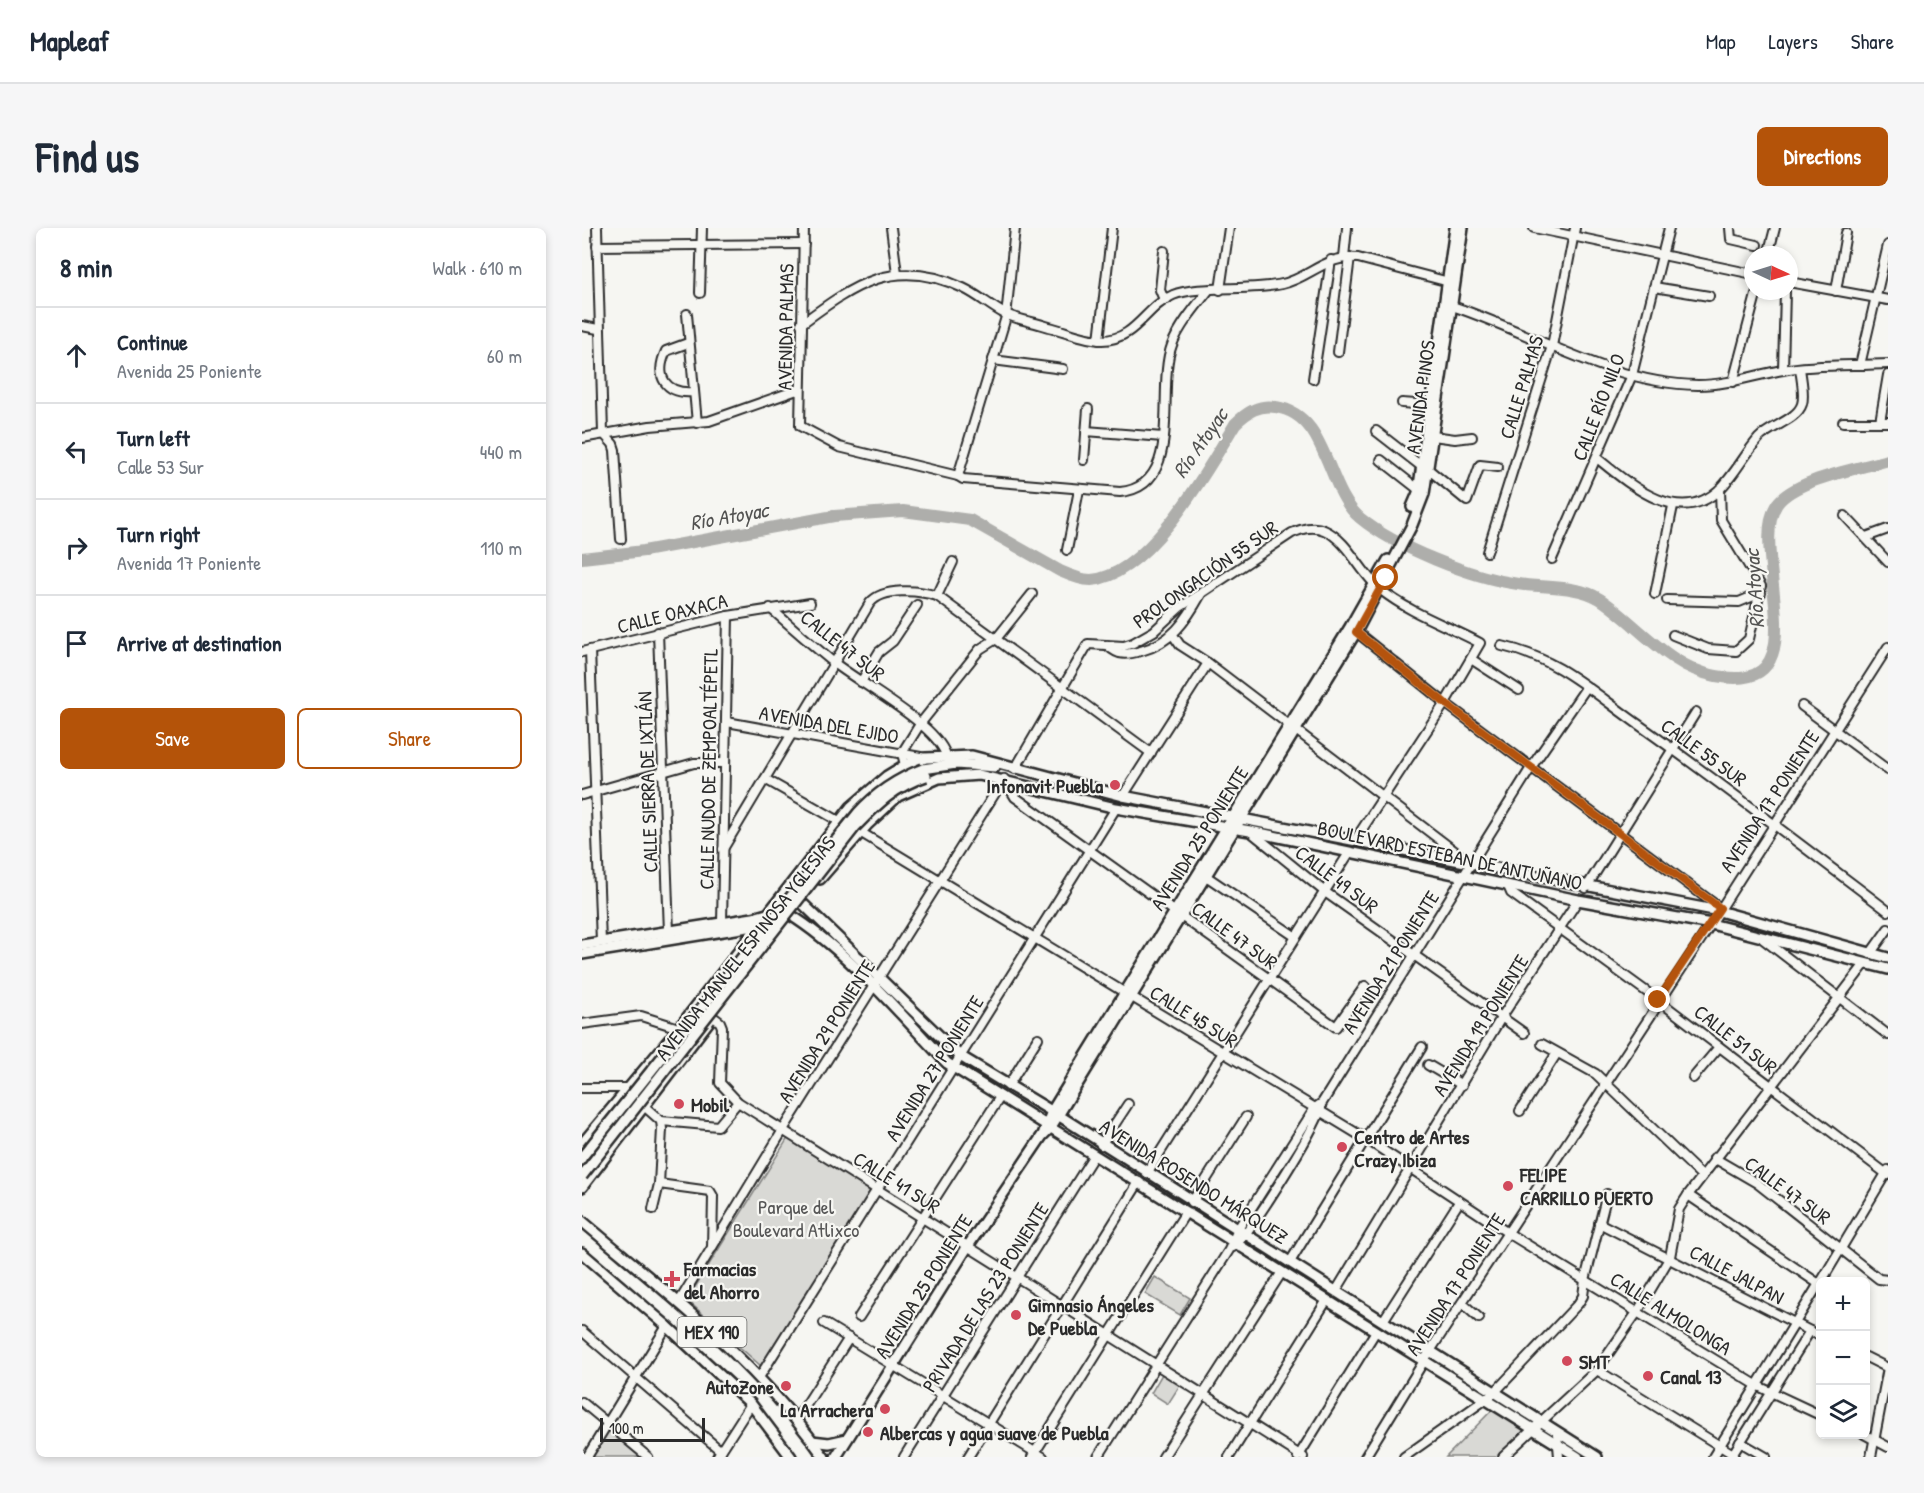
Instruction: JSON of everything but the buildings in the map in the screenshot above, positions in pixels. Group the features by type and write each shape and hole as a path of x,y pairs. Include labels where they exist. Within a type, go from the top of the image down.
{"main road":[{"name":"AVENIDA PINOS","path":"1409,524 1432,436 1451,282 1455,228"},
{"name":"AVENIDA PINOS","path":"1451,282 1463,228"},
{"name":"AVENIDA PINOS","path":"1390,563 1424,494 1430,405 1448,305"},
{"name":"AVENIDA 25 PONIENTE","path":"836,1457 968,1246 1049,1125 1353,630 1390,563"},
{"name":"AVENIDA MANUEL ESPINOSA YGLESIAS","path":"582,1143 679,1028 839,821 871,788 904,765 946,755 972,756 1015,769"},
{"path":"582,1156 858,813 878,792 925,773 956,764 1015,769"},
{"name":"BOULEVARD ESTEBAN DE ANTUÑANO","path":"1015,769 1123,796 1355,840 1586,888 1720,910 1888,958"},
{"path":"582,1176 855,827 882,799 900,786 925,773 959,771 979,775"},
{"name":"AVENIDA MANUEL ESPINOSA YGLESIAS","path":"582,1187 789,914 860,832 898,796 914,787 939,778 979,775 1004,779"},
{"name":"BOULEVARD ESTEBAN DE ANTUÑANO","path":"1004,779 1116,808 1250,831 1508,886 1711,924 1888,969"},
{"path":"582,945 722,923 762,920 800,901"},
{"name":"AVENIDA ROSENDO MÁRQUEZ","path":"800,901 960,1056 1055,1113 1101,1145 1383,1321 1430,1352 1490,1397"},
{"path":"582,954 731,930 789,914"},
{"name":"AVENIDA ROSENDO MÁRQUEZ","path":"789,914 804,924 873,985 953,1067 1049,1125 1233,1244 1424,1361 1538,1426 1570,1454 1578,1457"},
{"path":"762,920 774,934 789,922 804,924"},
{"path":"731,930 738,935 737,951"},
{"path":"606,1117 625,1132"},
{"name":"MEX 190","path":"582,1221 679,1302 760,1376 798,1419 824,1457"},
{"name":"MEX 190","path":"582,1253 586,1260 667,1326 751,1404 791,1457"},
{"name":"AVENIDA ROSENDO MÁRQUEZ","path":"1538,1426 1557,1433 1597,1457"},
{"path":"812,1441 829,1443 847,1439"}],"street":[{"path":"597,228 598,329 603,433 613,444 615,450 621,539"},
{"path":"700,293 702,228"},
{"name":"AVENIDA PALMAS","path":"804,228 800,426 839,447 960,478"},
{"path":"891,228 897,273"},
{"path":"1015,228 1006,314 960,478 1079,490 1120,492 1141,488 1157,469 1163,437 1167,366 1172,345 1208,291"},
{"path":"1099,340 1112,228"},
{"path":"1220,290 1228,228"},
{"path":"1338,352 1347,257 1347,228"},
{"path":"1534,228 1574,232 1662,255 1744,272"},
{"name":"CALLE RÍO NILO","path":"1552,559 1632,375 1669,228"},
{"path":"1730,228 1731,238 1757,245"},
{"path":"1770,246 1775,228"},
{"name":"CALLE PALMAS","path":"1486,552 1552,346 1574,232"},
{"path":"1836,291 1846,232"},
{"path":"597,246 804,244"},
{"path":"1860,365 1888,245"},
{"path":"1164,252 1160,290 1167,299"},
{"path":"801,324 860,284 897,273 933,277 952,283 1006,314 1099,340 1118,338 1135,329 1152,310 1180,293 1283,284 1331,260 1347,257 1451,282"},
{"path":"1313,380 1331,260"},
{"path":"1798,284 1888,300"},
{"path":"1654,287 1709,296"},
{"path":"1733,382 1755,300"},
{"path":"1783,370 1785,300"},
{"path":"1448,305 1632,375 1698,385 1733,382 1800,368 1888,364"},
{"path":"687,314 697,423"},
{"path":"582,327 598,329"},
{"path":"688,343 666,351 662,369 663,380 670,389 676,392 693,392"},
{"path":"993,360 1063,369"},
{"path":"1597,458 1631,487 1673,506 1701,502 1720,489 1761,436 1800,409 1803,400 1800,368"},
{"path":"1843,422 1884,422 1888,375"},
{"path":"582,438 650,426 697,423 718,419 800,389"},
{"path":"1402,403 1430,405"},
{"path":"1084,460 1088,409"},
{"path":"1086,431 1163,437"},
{"path":"1376,431 1467,501 1480,465 1498,467"},
{"path":"1432,436 1455,440 1472,437"},
{"path":"1381,460 1418,489"},
{"path":"1672,635 1708,649 1736,651 1749,639 1761,586 1721,520 1720,489"},
{"path":"1067,550 1079,490"},
{"path":"1655,594 1673,506"},
{"path":"1845,516 1888,562"},
{"name":"PROLONGACIÓN 55 SUR","path":"1063,690 1089,644 1133,643 1154,631 1202,593 1292,533 1313,527 1324,530 1335,538 1378,587 1400,603 1480,643 1471,659"},
{"path":"1866,537 1888,529"},
{"path":"937,596 953,562"},
{"path":"723,849 790,734 876,596 919,592 937,596 1150,753"},
{"path":"1107,645 1116,654 1124,655 1154,648 1173,635 1202,593"},
{"path":"1667,600 1739,602 1761,593"},
{"path":"904,765 902,753 920,724 980,649 996,639 1032,594"},
{"name":"CALLE OAXACA","path":"586,651 728,616 810,603"},
{"path":"861,682 879,652 893,641 917,605"},
{"name":"CALLE 47 SUR","path":"770,608 835,663 920,724 937,739 946,755"},
{"name":"CALLE NUDO DE ZEMPOALTÉPETL","path":"722,923 728,616"},
{"path":"1353,630 1445,703 1620,832 1720,910"},
{"name":"CALLE SIERRA DE IXTLÁN","path":"658,632 669,932"},
{"path":"1173,635 1180,645 1208,663 1470,864"},
{"path":"1502,646 1529,652 1552,663 1586,688"},
{"name":"AVENIDA 17 PONIENTE","path":"1365,1457 1424,1361 1658,1000 1711,924 1888,647"},
{"path":"586,651 601,942"},
{"path":"1355,840 1445,703 1471,659 1519,690"},
{"path":"1123,796 1208,663"},
{"name":"CALLE 55 SUR","path":"1586,688 1672,748 1888,910"},
{"name":"AVENIDA 21 PONIENTE","path":"1098,1457 1414,957 1462,876 1532,766 1586,688"},
{"path":"1015,769 1063,690"},
{"path":"1802,706 1888,770"},
{"path":"1586,888 1696,712"},
{"name":"AVENIDA DEL EJIDO","path":"727,722 926,758"},
{"path":"582,795 694,763 725,763"},
{"path":"765,779 839,821"},
{"name":"CALLE 47 SUR","path":"1004,779 1015,797 1336,1027 1365,986"},
{"name":"AVENIDA 29 PONIENTE","path":"679,1302 873,985 942,882 1004,779"},
{"name":"AVENIDA 27 PONIENTE","path":"760,1376 1116,808"},
{"name":"CALLE 49 SUR","path":"1250,831 1325,891 1414,957 1524,1033"},
{"name":"CALLE 45 SUR","path":"860,832 1128,993 1223,1054 1319,1108 1508,1233"},
{"path":"1147,1173 1349,853"},
{"path":"1203,874 1296,937"},
{"name":"CALLE 51 SUR","path":"1508,886 1511,893 1658,1000 1887,1173"},
{"name":"AVENIDA 19 PONIENTE","path":"1336,1291 1501,1018 1578,900"},
{"path":"1870,954 1888,928"},
{"path":"1763,939 1888,1035"},
{"path":"1503,1457 1538,1426 1568,1394 1597,1370 1638,1311 1670,1257 1679,1209 1701,1175 1772,1088 1865,964"},
{"name":"CALLE 41 SUR","path":"712,1016 722,1027 720,1083 738,1102 1251,1423 1300,1456"},
{"path":"582,1024 641,1017 679,1028"},
{"path":"1008,1086 1038,1038"},
{"path":"1542,1044 1596,1074 1701,1175"},
{"path":"1290,1262 1422,1047"},
{"path":"1693,1078 1719,1047"},
{"path":"1520,1111 1557,1053"},
{"path":"1428,1065 1462,1084"},
{"path":"582,1088 630,1088"},
{"path":"859,1317 1000,1096"},
{"path":"644,1106 661,1121 718,1126 738,1102"},
{"path":"1101,1145 1128,1104"},
{"path":"1192,1202 1246,1117"},
{"path":"653,1209 659,1184 661,1121"},
{"name":"PRIVADA DE LAS 23 PONIENTE","path":"904,1457 1016,1276 1095,1155"},
{"name":"CALLE 47 SUR","path":"1714,1158 1756,1184 1879,1279 1888,1280"},
{"path":"1824,1277 1887,1173"},
{"path":"968,1457 1139,1182"},
{"path":"659,1184 710,1191 712,1196 712,1248"},
{"path":"1404,1457 1490,1397 1578,1304 1583,1296 1607,1194"},
{"path":"1688,1195 1816,1280"},
{"path":"1383,1321 1459,1202"},
{"path":"1034,1454 1186,1212"},
{"name":"CALLE JALPAN","path":"1599,1223 1670,1257 1816,1334"},
{"name":"CALLE ALMOLONGA","path":"1508,1233 1758,1386 1816,1413"},
{"path":"1163,1457 1282,1272"},
{"path":"1713,1457 1816,1290"},
{"path":"1229,1457 1327,1300"},
{"path":"1462,1303 1479,1318"},
{"path":"824,1323 989,1423 1034,1454 1043,1457"},
{"path":"587,1457 667,1326"},
{"path":"1300,1456 1376,1330"},
{"path":"582,1331 636,1377 719,1454 751,1404"},
{"path":"1597,1370 1720,1446 1732,1456 1810,1331"},
{"path":"798,1419 849,1338"},
{"path":"1870,1360 1888,1368 1871,1457"},
{"path":"582,1402 648,1457"},
{"path":"1557,1433 1559,1457"},
{"path":"1870,1437 1888,1448"},
{"path":"1568,1440 1570,1454"},
{"path":"1740,1442 1766,1457"}],"green space":[{"name":"Parque del Boulevard Atlixco","path":"788,1138 871,1190 761,1366 687,1300"},
{"path":"1155,1277 1190,1298 1180,1315 1145,1294"},
{"path":"1162,1374 1180,1385 1168,1404 1151,1393"},
{"path":"1492,1410 1527,1431 1498,1457 1446,1457"},
{"path":"606,1429 640,1457 589,1457"}],"waterway":[{"name":"Río Atoyac","path":"582,558 644,551 834,516 903,511 970,520 1060,571 1091,580 1113,574 1134,560 1155,541 1193,492 1235,424 1249,413 1270,406 1293,413 1307,424 1317,438 1349,505 1360,518 1393,540 1435,560 1500,581 1581,591 1600,599 1614,609 1654,644 1683,664 1716,676 1749,677 1767,664 1775,643 1776,615 1770,553 1770,525 1777,504 1786,495 1812,481 1888,460"}],"place":[{"name":"Infonavit Puebla","path":"1115,785"},
{"name":"Mobil","path":"679,1104"},
{"name":"Centro de Artes Crazy Ibiza","path":"1342,1147"},
{"name":"FELIPE CARRILLO PUERTO","path":"1508,1186"},
{"name":"Farmacias del Ahorro","path":"672,1279"},
{"name":"Gimnasio Ángeles De Puebla","path":"1016,1315"},
{"name":"SMT","path":"1567,1361"},
{"name":"Canal 13","path":"1648,1376"},
{"name":"AutoZone","path":"786,1386"},
{"name":"La Arrachera","path":"885,1409"},
{"name":"Albercas y agua suave de Puebla","path":"868,1432"}],"route":[{"path":"1386,578 1356,632 1445,703 1720,908 1658,1000"}]}
